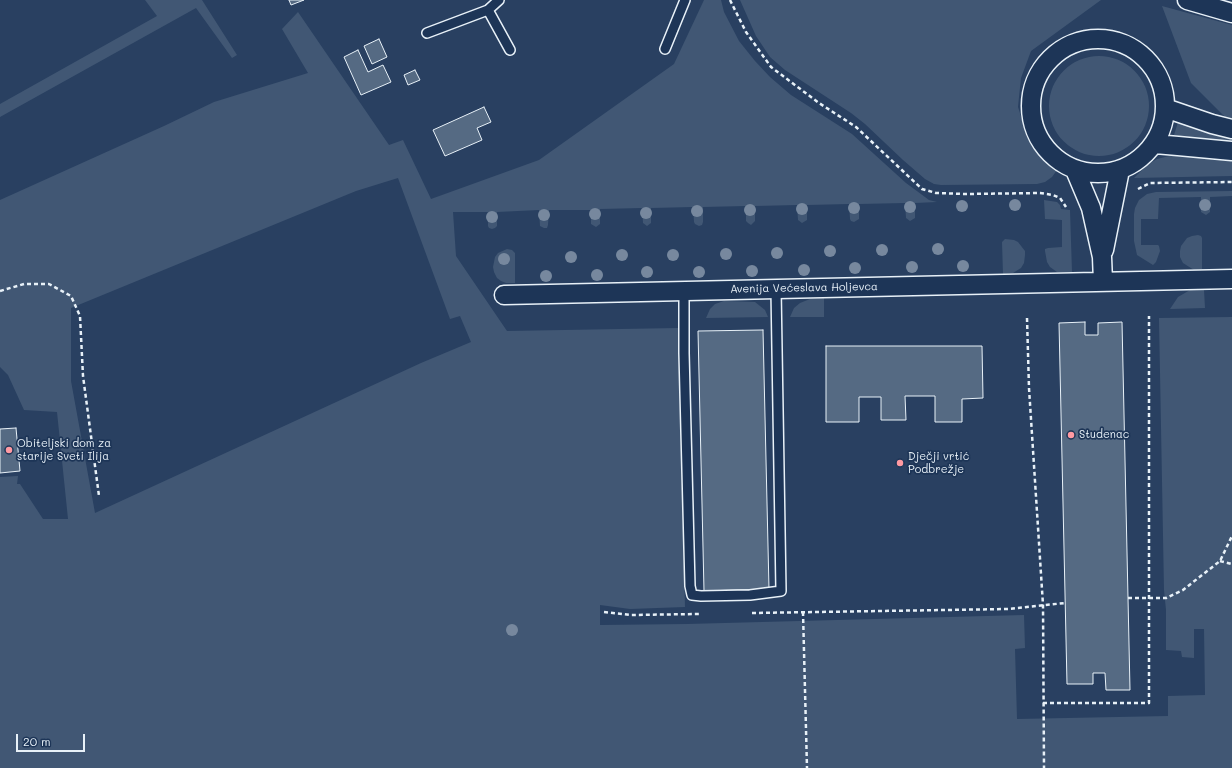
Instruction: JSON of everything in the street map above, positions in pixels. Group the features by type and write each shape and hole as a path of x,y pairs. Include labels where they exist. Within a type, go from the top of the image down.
{"street":[{"path":"1187,0 1232,13"},
{"path":"1092,39 1115,40 1136,50 1152,65 1163,86 1166,108 1163,126 1155,144 1140,159 1120,170 1098,174 1075,170 1055,159 1040,141 1032,120 1031,98 1038,76 1051,57 1070,44 1092,39"},
{"path":"1166,108 1212,124 1232,129"},
{"path":"1155,144 1232,151"},
{"path":"1075,170 1091,208 1102,257 1103,282"},
{"path":"1102,257 1120,170"},
{"name":"Avenija Većeslava Holjevca","path":"504,295 1232,279"}],"lane":[{"path":"427,33 488,10 499,0"},
{"path":"665,49 685,0"},
{"path":"488,10 510,50"},
{"path":"684,291 684,353 690,586 692,595 750,595 781,591 776,289"}],"path":[{"path":"730,0 746,32 771,67 819,103 856,127 922,189 936,194 1040,193 1053,195 1060,198 1066,206 1070,207"},
{"path":"1132,192 1150,183 1232,182"},
{"path":"0,291 24,284 49,284 70,296 80,316 83,376 99,496"},
{"path":"1043,703 1149,703 1149,316"},
{"path":"1027,318 1030,396 1043,605 1044,768"},
{"path":"1128,598 1166,598 1183,590 1220,561 1232,536"},
{"path":"1220,561 1232,564"},
{"path":"749,613 1008,609 1065,603"},
{"path":"604,612 631,615 702,614"},
{"path":"803,612 807,768"}],"shaded area":[{"path":"145,0 202,0 237,55 232,58 196,8 0,117 0,104 157,16"},
{"path":"704,0 721,0 724,12 739,41 770,77 791,95 852,134 906,183 929,200 937,202 915,203 915,218 910,221 906,218 905,203 859,204 859,219 854,222 850,219 849,204 807,205 807,220 802,223 798,220 797,205 755,206 755,221 751,225 746,221 746,206 703,207 703,222 702,225 699,226 694,222 693,207 651,208 651,223 647,226 643,223 642,208 600,209 600,224 596,227 591,224 591,210 549,210 547,228 540,226 539,210 497,212 497,226 492,229 488,226 488,212 453,212 456,256 507,331 678,328 685,607 630,609 600,605 600,625 1024,615 1025,648 1015,649 1017,719 1168,716 1168,696 1205,695 1204,629 1194,629 1194,658 1182,657 1181,651 1166,650 1159,318 1232,317 1232,768 0,768 0,477 18,476 17,484 20,484 43,519 68,519 57,412 24,410 8,375 0,367 0,200 214,102 308,73 282,29 298,12 389,145 403,140 431,199 539,160 674,64","holes":["398,178 450,319 460,316 471,342 421,363 95,513 71,381 71,308 356,191"]},
{"path":"740,0 1101,0 1031,51 1021,78 1018,107 1027,135 1042,157 1057,170 1052,177 1045,182 1037,184 941,185 934,184 925,179 865,124 851,113 785,70 770,57 756,36"},
{"path":"1162,6 1232,25 1232,124 1191,83"},
{"path":"1099,56 1109,57 1127,64 1141,78 1148,96 1148,116 1141,134 1127,148 1109,155 1099,156 1089,155 1071,148 1057,134 1050,116 1049,106 1050,96 1057,78 1071,64 1089,57"},
{"path":"1179,119 1232,136 1232,145 1174,135"},
{"path":"1177,154 1232,160 1232,176 1134,178 1147,165 1157,159"},
{"path":"1232,191 1232,196 1210,197 1210,212 1206,215 1201,212 1201,197 1159,198 1158,219 1141,219 1141,245 1159,246 1160,251 1156,262 1153,265 1137,255 1134,241 1134,214 1139,200 1147,194 1156,192"},
{"path":"1044,200 1057,202 1061,209 1070,210 1072,272 1057,272 1050,267 1047,262 1045,249 1062,247 1062,220 1045,219"},
{"path":"1198,235 1202,238 1202,269 1194,270 1183,263 1180,257 1180,251 1181,246 1187,238"},
{"path":"1005,239 1018,242 1025,251 1025,255 1024,263 1021,268 1013,273 1003,274 1002,242"},
{"path":"507,249 512,250 515,253 515,283 506,283 501,281 497,278 494,272 493,267 495,257 498,253"},
{"path":"1190,290 1204,290 1205,308 1170,309 1178,297"},
{"path":"824,298 824,317 790,317 794,308 800,303 810,299"},
{"path":"724,301 755,302 765,310 768,317 706,318 710,309 715,304"}],"building":[{"path":"289,0 304,0 291,5"},
{"path":"379,39 387,57 372,64 364,46"},
{"path":"358,50 368,72 383,65 391,82 361,95 344,57"},
{"path":"415,70 420,80 408,85 404,75"},
{"path":"484,107 491,122 477,128 482,140 445,156 433,130"},
{"path":"1085,322 1085,335 1098,335 1098,323 1122,322 1130,690 1106,690 1105,673 1093,673 1093,684 1067,684 1059,323"},
{"path":"763,330 769,589 704,591 698,331"},
{"path":"826,346 982,346 983,398 962,399 962,422 935,422 935,396 905,396 906,420 881,420 881,397 859,397 859,422 826,422"},
{"name":"Obiteljski dom za starije Sveti Ilija","path":"16,428 20,471 0,473 0,429"}],"place":[{"name":"Studenac","path":"1071,435"},
{"name":"Obiteljski dom za starije Sveti Ilija","path":"9,450"},
{"name":"Dječji vrtić Podbrežje","path":"900,463"}]}
